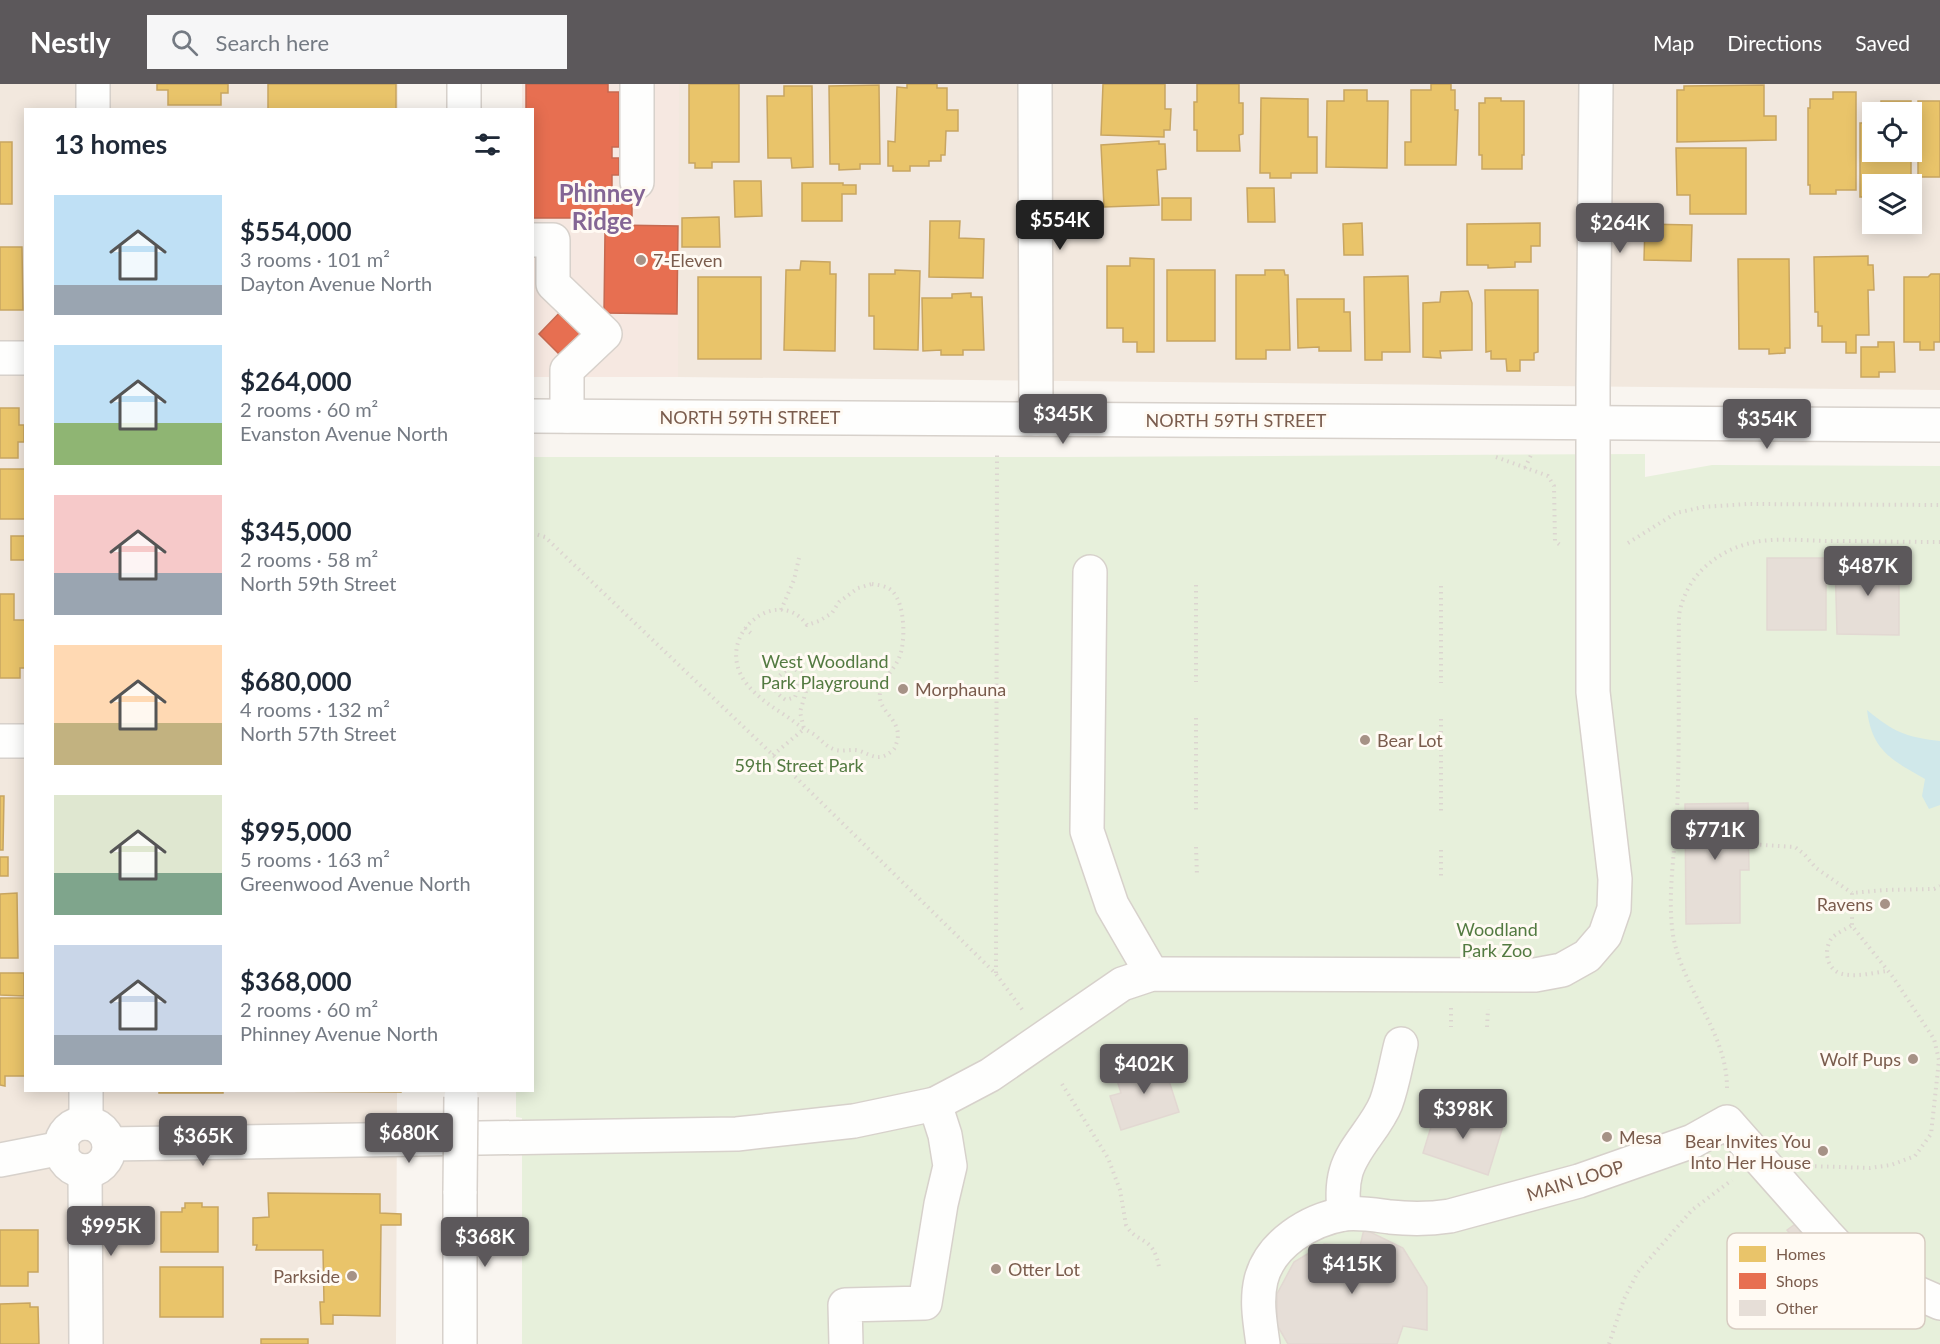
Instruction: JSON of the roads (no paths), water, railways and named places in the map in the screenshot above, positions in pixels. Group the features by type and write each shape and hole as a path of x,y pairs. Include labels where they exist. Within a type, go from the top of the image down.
{"street":[{"path":"93,84 93,108"},
{"path":"464,84 464,108"},
{"path":"637,84 637,182"},
{"path":"1035,84 1036,419"},
{"path":"86,1092 97,1134 107,1157 97,1168 85,1171 68,1165 64,1158 62,1148 64,1136 75,1126 97,1134 522,1137 737,1134 854,1121 935,1104 990,1075 1122,984 1152,974 1535,975 1562,970 1587,956 1605,935 1614,909 1615,879 1593,692 1596,84"},
{"path":"534,240 553,240 553,284 605,334 567,370 567,416"},
{"path":"0,358 24,358"},
{"name":"NORTH 59TH STREET","path":"534,416 1940,426"},
{"path":"1090,572 1087,831 1112,905 1152,974"},
{"path":"0,741 24,741"},
{"path":"1344,1214 1343,1191 1346,1171 1386,1102 1401,1044"},
{"path":"460,1094 460,1344"},
{"path":"846,1344 845,1305 925,1303 940,1204 950,1166 945,1135 935,1104"},
{"name":"MAIN LOOP","path":"1263,1344 1258,1313 1261,1280 1272,1257 1287,1240 1312,1224 1344,1214 1413,1218 1450,1216 1579,1181 1694,1141 1727,1122 1825,1233"},
{"path":"0,1160 62,1148"},
{"path":"85,1171 86,1344"},
{"name":"MAIN LOOP","path":"1925,1296 1940,1303"}],"water":[{"path":"1867,710 1885,724 1901,732 1918,738 1940,741 1940,805 1929,809 1922,796 1925,779 1885,753 1874,735"}],"place":[{"name":"7-Eleven","path":"641,260"},
{"name":"Morphauna","path":"903,689"},
{"name":"Bear Lot","path":"1365,740"},
{"name":"Ravens","path":"1885,904"},
{"name":"Wolf Pups","path":"1913,1059"},
{"name":"Mesa","path":"1607,1137"},
{"name":"Bear Invites You Into Her House","path":"1823,1151"},
{"name":"Otter Lot","path":"996,1269"},
{"name":"Parkside","path":"352,1276"}],"district":[{"name":"Phinney Ridge","path":"602,206"}],"park label":[{"name":"West Woodland Park Playground","path":"825,671"},
{"name":"59th Street Park","path":"799,765"},
{"name":"Woodland Park Zoo","path":"1497,939"}]}
